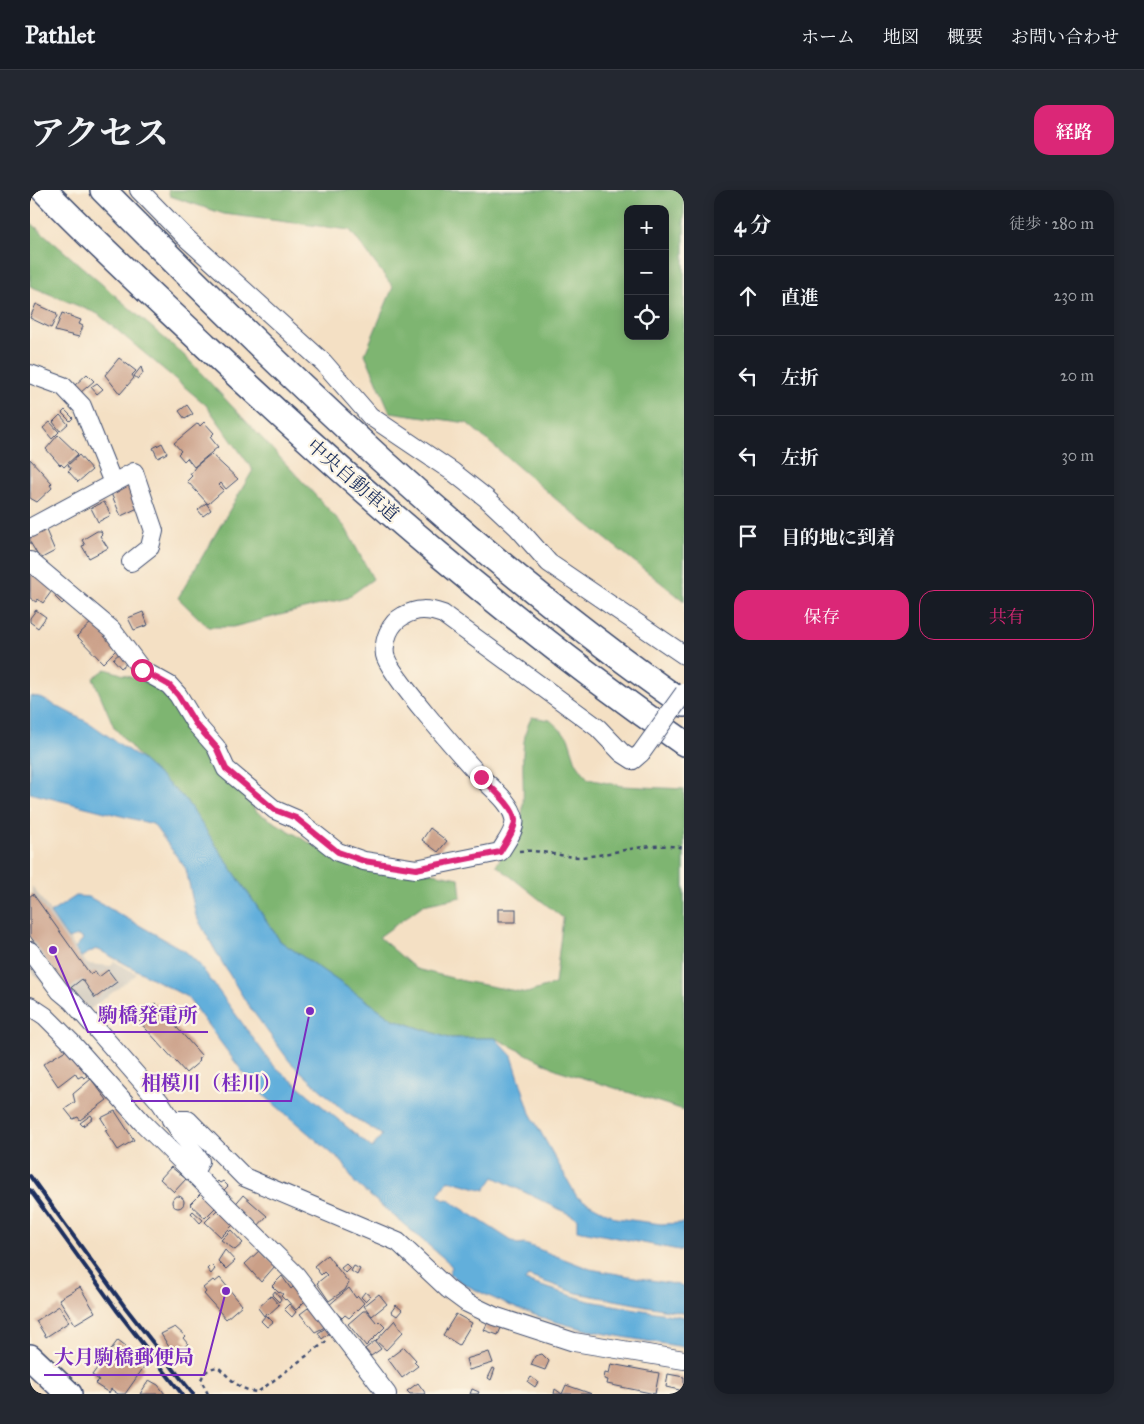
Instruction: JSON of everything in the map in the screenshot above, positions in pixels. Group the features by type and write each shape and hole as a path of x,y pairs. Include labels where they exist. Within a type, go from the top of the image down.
{"highway":[{"path":"32,190 136,288 284,419"},
{"name":"中央自動車道","path":"44,190 284,419 468,579 556,649 684,743"},
{"name":"中央自動車道","path":"103,190 301,386 395,472 491,555 582,629 684,704"},
{"path":"30,1357 69,1394"}],"street":[{"path":"139,190 183,235 324,363 370,416 453,472 486,498 518,528 550,563 684,655"},
{"path":"30,374 63,386 82,406 113,483"},
{"path":"30,528 134,472 154,531 150,547 130,562"},
{"path":"30,561 112,630 142,670 169,685 178,695 195,723 216,747 226,769 275,810 296,818 338,852 364,861 416,869 500,852 513,831 515,819 506,802 481,777 400,680 385,656 386,637 397,619 413,610 430,609 443,614 598,728 622,753 633,760 641,753 684,693"},
{"path":"30,951 60,991 72,1001 160,1102 200,1161 194,1173"},
{"path":"30,1006 44,1016 70,1041 142,1122 296,1275 387,1394"},
{"path":"171,1120 188,1120 244,1177 398,1242 448,1289 467,1303 494,1316 574,1342 684,1360"}],"path":[{"path":"500,852 534,850 580,857 642,846 684,848"},
{"path":"208,1394 201,1380 203,1374 212,1368 218,1367 239,1387 258,1392 339,1332"}],"shaded area":[{"path":"32,886 87,964 111,966 114,961 137,974 77,1019 30,970"}],"green space":[{"path":"168,190 684,190 684,601 558,501 467,423 390,412 365,354 393,287 350,230 224,214 170,196"},
{"path":"30,222 185,356 345,527 373,579 347,598 233,627 208,627 178,598 253,470 206,405 98,314 30,286"},
{"path":"106,669 151,684 170,701 257,812 327,853 459,878 461,897 423,905 379,937 416,969 468,982 527,993 555,984 563,918 496,865 512,843 519,829 523,801 524,742 532,717 550,720 568,737 576,762 588,779 622,786 684,789 684,1110 558,1070 495,1038 448,1038 393,1019 280,941 185,799 142,760 114,727 93,678"}],"water":[{"path":"30,696 39,697 91,724 142,760 185,799 280,941 393,1019 448,1038 495,1038 512,1056 530,1113 577,1197 616,1218 661,1224 684,1223 684,1251 577,1230 577,1218 494,1177 485,1190 448,1180 438,1195 518,1245 525,1244 590,1269 684,1286 684,1313 577,1293 528,1276 525,1281 589,1301 684,1317 684,1347 563,1324 517,1308 454,1278 449,1274 452,1267 447,1261 355,1183 343,1163 253,1086 187,997 96,949 81,957 75,948 83,939 78,936 68,939 50,913 76,896 89,897 185,951 199,964 272,1064 372,1148 382,1135 345,1112 290,1062 246,1002 220,959 196,916 186,869 153,824 30,793"}],"building":[{"path":"36,304 56,313 57,316 51,328 30,318"},
{"path":"62,313 81,320 79,324 83,326 79,337 55,331"},
{"path":"119,358 136,371 132,375 134,378 120,394 105,375"},
{"path":"141,367 143,373 138,379 134,376"},
{"path":"87,374 94,381 80,393 74,386"},
{"path":"97,383 103,389 97,394 91,387"},
{"path":"187,405 193,414 185,419 179,411"},
{"path":"65,410 73,418 70,421 62,413"},
{"path":"60,415 68,424 60,431 53,422"},
{"path":"50,422 59,432 52,439 43,428"},
{"path":"204,422 214,433 210,437 218,447 194,467 187,458 184,461 178,454 181,451 174,443 198,423 200,426"},
{"path":"58,435 78,454 64,467 46,449"},
{"path":"162,443 167,453 158,458 153,448"},
{"path":"211,454 238,479 226,489 221,483 219,485 224,490 208,504 187,481 192,476 190,474 196,466"},
{"path":"79,455 92,470 78,482 68,471 71,469 68,465"},
{"path":"30,459 52,483 50,485 52,488 37,502 30,498"},
{"path":"131,480 142,506 121,516 109,489"},
{"path":"104,502 111,515 98,522 91,508"},
{"path":"206,503 211,510 203,516 198,510"},
{"path":"45,528 55,551 40,559 30,542 30,536"},
{"path":"97,531 101,531 102,534 100,536 108,548 89,558 82,546 85,545 82,540"},
{"path":"30,570 54,588 43,603 38,599 36,602 30,598"},
{"path":"60,592 67,599 62,604 55,597"},
{"path":"36,610 46,617 38,628 30,622 30,618"},
{"path":"143,612 148,625 134,630 128,618"},
{"path":"92,622 117,649 103,663 77,636"},
{"path":"121,652 129,661 121,668 113,659"},
{"path":"430,828 447,841 438,852 422,840"},
{"path":"33,894 90,974 95,971 99,977 108,970 117,982 95,998 82,979 68,990 30,936 30,896"},
{"path":"498,909 516,909 516,922 498,922"},
{"path":"155,1003 202,1056 198,1059 200,1061 186,1073 137,1019"},
{"path":"69,1048 87,1076 78,1078 75,1073 58,1086 43,1064"},
{"path":"91,1079 107,1100 80,1120 78,1117 73,1119 65,1109 75,1102 73,1094"},
{"path":"115,1111 134,1140 118,1150 105,1130 108,1129 101,1118"},
{"path":"91,1115 93,1118 83,1126 80,1123"},
{"path":"171,1167 186,1179 174,1192 160,1179"},
{"path":"218,1181 220,1183 223,1181 228,1186 221,1193 213,1186"},
{"path":"201,1193 216,1207 205,1218 190,1204"},
{"path":"243,1195 267,1216 257,1227 233,1207"},
{"path":"178,1196 184,1202 178,1208 172,1202"},
{"path":"217,1210 233,1225 221,1237 205,1222"},
{"path":"193,1211 203,1220 200,1223 191,1213"},
{"path":"231,1230 243,1243 235,1250 221,1240"},
{"path":"225,1250 235,1261 226,1269 218,1261"},
{"path":"260,1250 275,1266 261,1282 245,1264"},
{"path":"327,1255 349,1283 345,1290 329,1301 317,1283 327,1275 324,1272 321,1275 314,1266"},
{"path":"346,1264 350,1268 345,1273 341,1268"},
{"path":"211,1265 215,1269 211,1274 207,1269"},
{"path":"354,1266 360,1269 357,1275 351,1271"},
{"path":"282,1276 291,1289 293,1287 306,1300 296,1310 281,1296 283,1294 279,1293 272,1286"},
{"path":"220,1278 242,1305 226,1319 204,1294 206,1292 203,1288 213,1280 215,1282"},
{"path":"80,1287 95,1312 75,1324 59,1299"},
{"path":"349,1288 356,1298 358,1296 364,1303 349,1318 345,1315 342,1318 328,1306"},
{"path":"275,1291 281,1299 279,1302 272,1295"},
{"path":"365,1292 370,1296 365,1301 361,1297"},
{"path":"379,1294 387,1304 372,1316 364,1306"},
{"path":"271,1296 279,1305 268,1315 266,1313 264,1316 258,1308"},
{"path":"289,1304 296,1312 292,1317 284,1309"},
{"path":"312,1305 327,1326 315,1332 300,1314"},
{"path":"396,1305 402,1310 397,1316 391,1312"},
{"path":"59,1306 69,1322 46,1337 36,1321"},
{"path":"363,1311 367,1311 377,1323 379,1321 385,1327 366,1346 348,1324"},
{"path":"456,1314 472,1323 459,1345 443,1335"},
{"path":"266,1315 273,1322 267,1327 261,1321"},
{"path":"395,1320 403,1332 386,1350 376,1341"},
{"path":"488,1322 501,1328 498,1335 484,1330"},
{"path":"175,1327 185,1336 183,1338 188,1344 184,1347 186,1349 174,1355 161,1334"},
{"path":"327,1327 331,1332 322,1339 318,1333"},
{"path":"118,1340 126,1346 144,1367 125,1394 118,1394 111,1389 109,1393 95,1384 99,1380 92,1375"},
{"path":"375,1341 381,1349 371,1356 365,1349"},
{"path":"404,1347 416,1360 414,1362 418,1366 402,1378 388,1359"},
{"path":"489,1352 493,1363 469,1370 466,1359"},
{"path":"542,1354 549,1361 545,1370 531,1365 535,1356"},
{"path":"611,1364 659,1373 655,1394 607,1384 608,1380 604,1379 605,1373 609,1374"},
{"path":"493,1368 495,1369 491,1380 488,1378"},
{"path":"668,1374 684,1377 684,1391 666,1387"},
{"path":"531,1377 538,1382 535,1387 528,1382"},
{"path":"149,1380 158,1385 165,1394 140,1394"},
{"path":"418,1383 426,1394 410,1394 407,1391"},
{"path":"566,1385 592,1394 562,1394"},
{"path":"472,1389 479,1392 478,1394 470,1394"},
{"path":"555,1389 562,1394 554,1394"}],"railway":[{"path":"30,1176 125,1307 193,1394"},
{"path":"30,1190 118,1312 182,1394"}],"place":[{"name":"駒橋発電所","path":"53,950"},
{"name":"相模川（桂川）","path":"310,1011"},
{"name":"大月駒橋郵便局","path":"226,1291"}],"route":[{"path":"142,670 169,685 178,695 195,723 216,747 226,769 253,793 275,810 296,818 338,852 364,861 416,869 500,852 513,831 515,819 506,802 481,777"}]}
